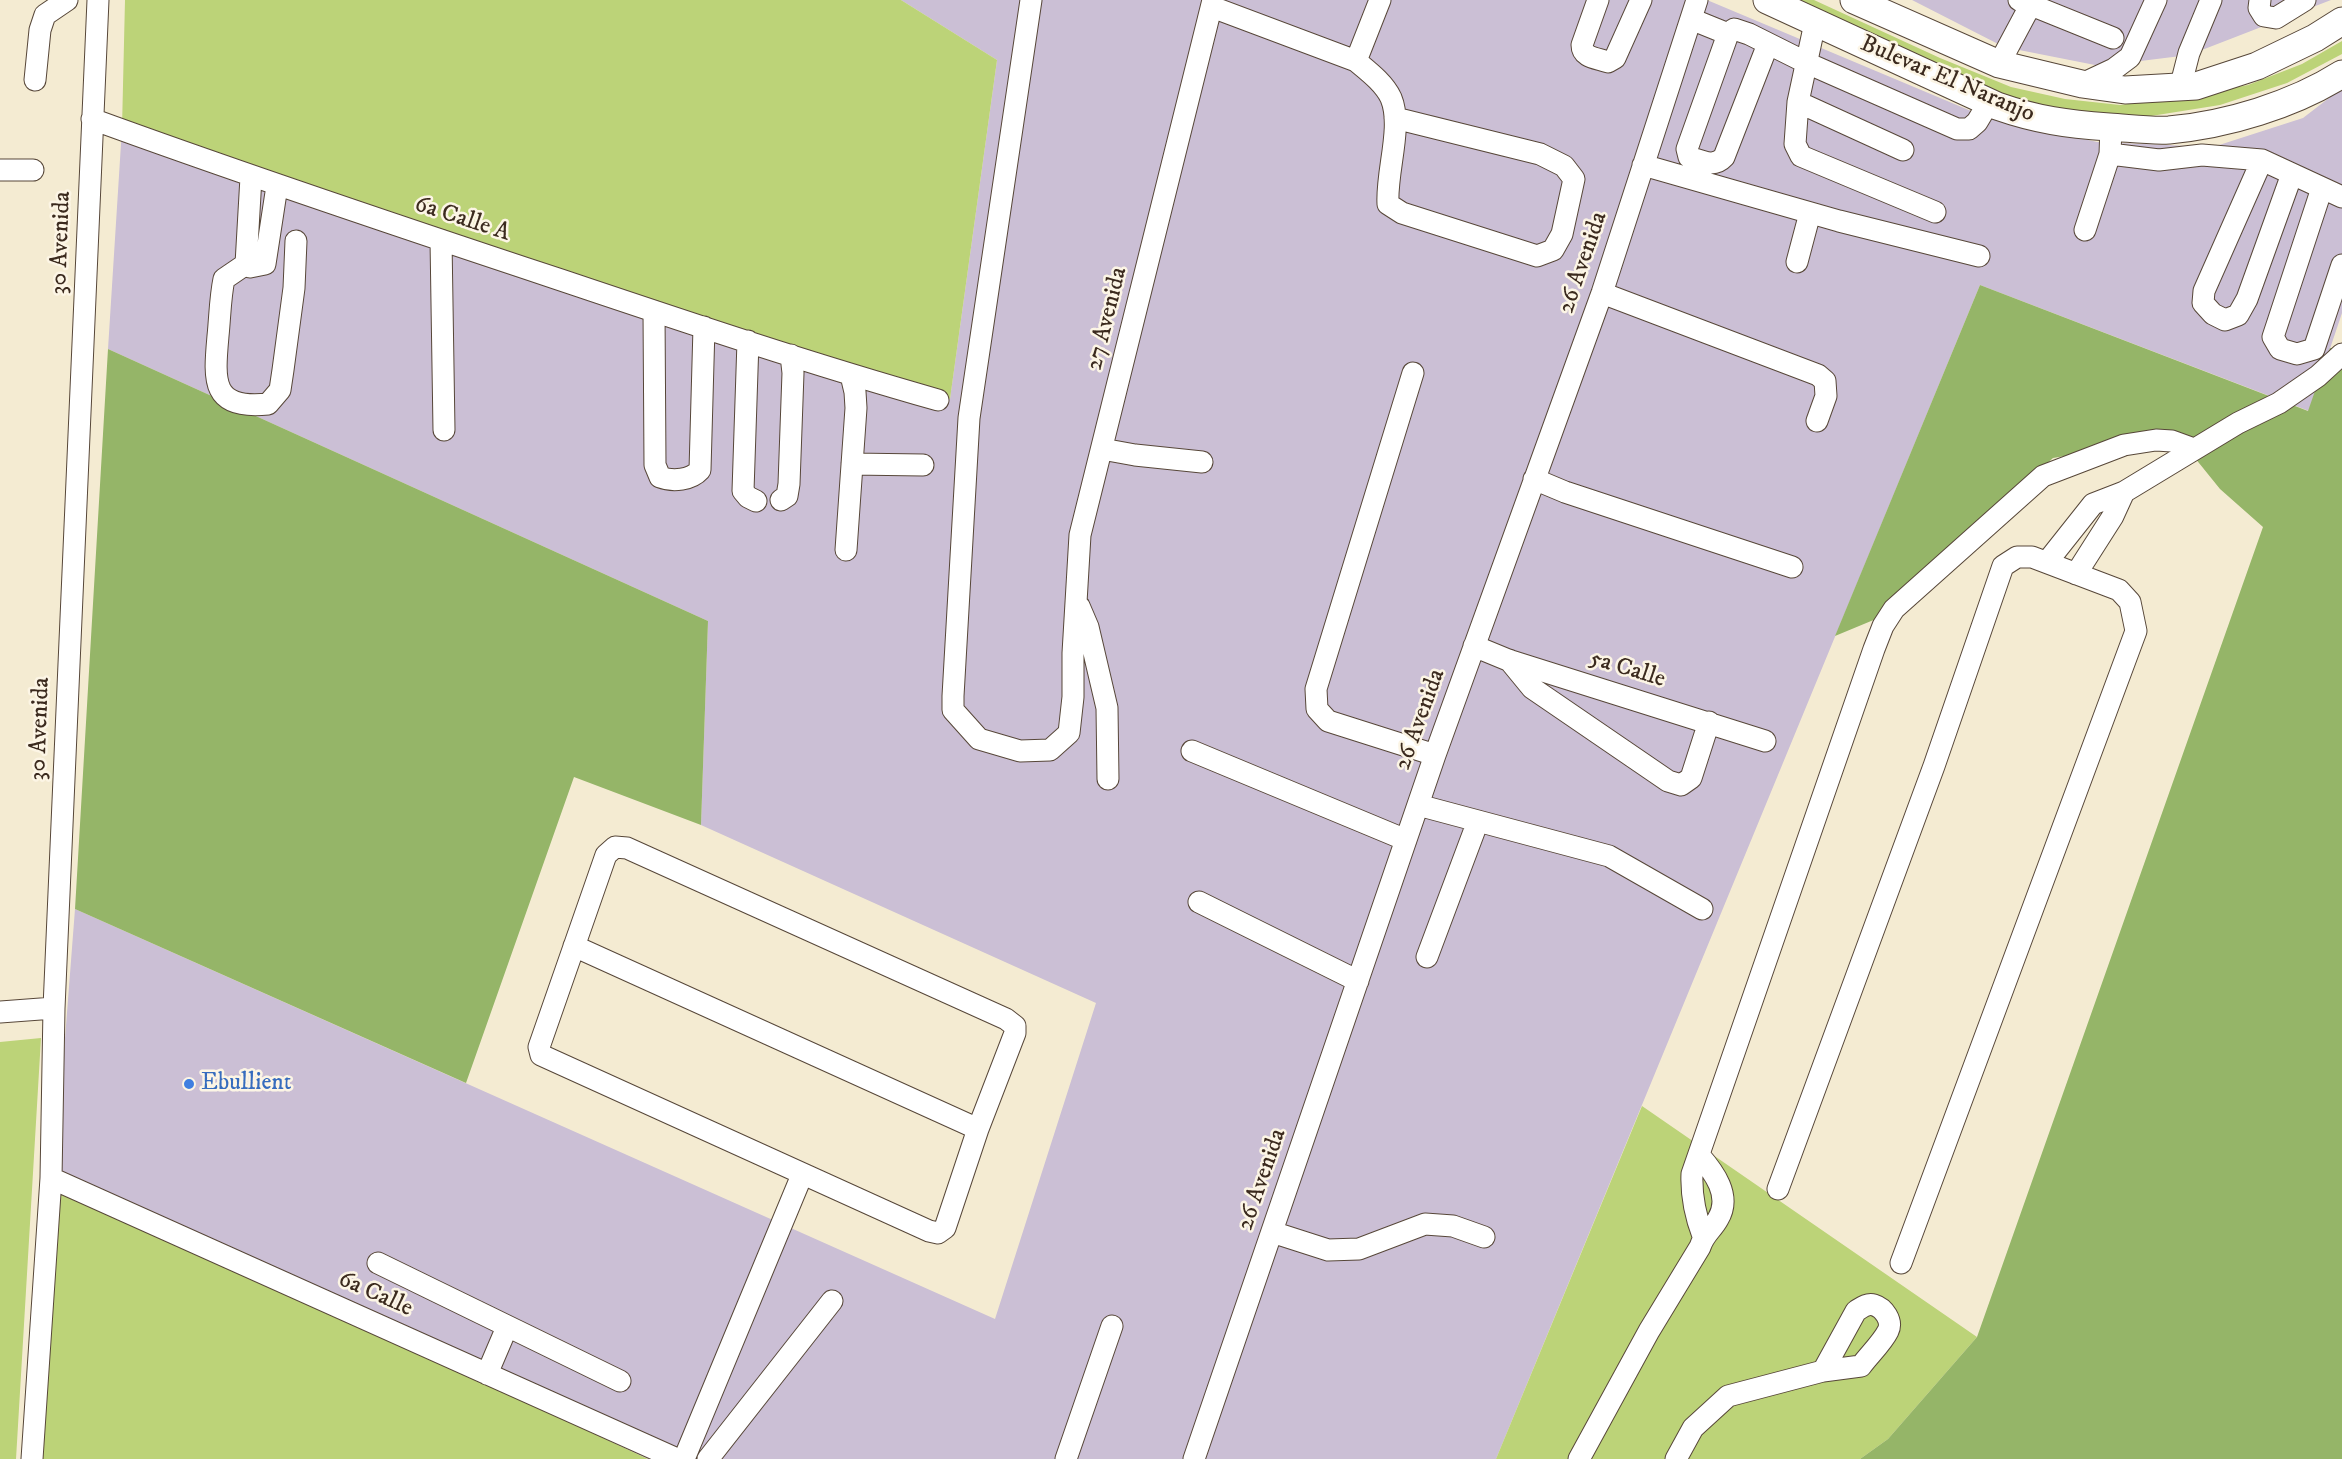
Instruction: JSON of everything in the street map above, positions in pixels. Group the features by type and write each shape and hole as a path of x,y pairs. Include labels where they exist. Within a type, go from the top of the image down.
{"main road":[{"name":"Bulevar El Naranjo","path":"1767,0 1989,102 2030,118 2066,124 2167,130 2238,118 2270,108 2342,74"},
{"name":"Bulevar El Naranjo","path":"1854,0 1999,64 2082,84 2125,90 2196,86 2257,66 2315,38 2342,21"}],"street":[{"path":"35,80 40,30 45,15 67,0"},
{"name":"30 Avenida","path":"32,1459 51,1178 54,1008 98,0"},
{"name":"27 Avenida","path":"1031,0 969,418 953,710 979,739 1020,751 1050,750 1069,733 1073,697 1073,653 1080,535 1213,3"},
{"path":"1356,61 1380,0"},
{"path":"1598,0 1582,51 1586,55 1608,62 1615,58 1641,0"},
{"path":"2082,84 2114,69 2130,57 2156,0"},
{"path":"2180,88 2189,53 2211,0"},
{"path":"2260,0 2259,8 2264,16 2276,18 2305,0"},
{"path":"1213,3 1356,61 1375,77 1390,97 1395,118 1387,189 1388,204 1402,213 1537,256 1553,249 1562,234 1574,179 1564,166 1540,154 1395,118"},
{"path":"1999,64 2025,3 2113,38"},
{"path":"1694,9 1728,34"},
{"name":"26 Avenida","path":"1194,1459 1435,755 1602,293 1694,9"},
{"path":"1815,23 1798,102 1795,144 1801,156 1935,212"},
{"path":"1768,44 1724,157 1713,164 1689,157 1687,149 1728,34 1734,29 1742,31 1807,63 1957,129 1969,129 1977,122 1989,102"},
{"path":"1798,102 1903,150"},
{"name":"6a Calle A","path":"92,119 277,186 791,356 938,400"},
{"path":"2085,230 2110,154 2112,127"},
{"path":"2110,154 2158,160 2202,155 2262,160 2342,197"},
{"path":"2262,160 2204,291 2203,303 2213,314 2225,320 2238,315 2247,300 2292,174"},
{"path":"1643,165 1810,213 1979,256"},
{"path":"0,170 33,170"},
{"path":"246,264 251,177"},
{"path":"246,264 250,267 265,264 277,186"},
{"path":"2322,188 2273,337 2280,350 2297,354 2314,350 2342,266"},
{"path":"1797,262 1810,213"},
{"path":"246,264 224,279 215,368 216,385 225,396 249,406 268,404 280,390 294,288 296,240"},
{"path":"441,240 444,430"},
{"path":"1602,293 1818,375 1825,381 1826,396 1817,421"},
{"path":"654,311 655,465 660,477 665,479 694,477 700,470 704,327"},
{"path":"748,341 743,491 756,501"},
{"path":"2047,562 2093,504 2124,492 2298,390 2342,354"},
{"path":"781,500 787,496 789,484 793,373 791,356"},
{"path":"1413,373 1316,689 1316,699 1317,709 1328,721 1435,755"},
{"path":"846,550 856,408 851,375"},
{"path":"1703,1236 1695,1217 1691,1195 1692,1174 1883,626 1894,609 2043,476 2124,445 2156,440 2172,441 2194,449"},
{"path":"1102,449 1202,462"},
{"path":"852,464 923,465"},
{"path":"1534,479 1565,492 1792,567"},
{"path":"2076,574 2114,516 2124,492"},
{"path":"1778,1189 1934,766 2003,566 2017,557 2032,557 2119,590 2130,602 2136,631 1901,1263"},
{"path":"1077,600 1088,627 1107,708 1108,779"},
{"name":"5a Calle","path":"1474,646 1508,660 1765,741"},
{"path":"1508,660 1532,688 1668,781 1681,784 1691,778 1709,722"},
{"path":"1192,751 1406,840"},
{"path":"1418,805 1609,855 1702,909"},
{"path":"1427,957 1478,820"},
{"path":"615,847 627,848 996,1014 1015,1026 1015,1033 978,1129 945,1228 938,1233 802,1175 541,1055 539,1047 606,855 615,847"},
{"path":"1199,902 1358,981"},
{"path":"574,946 978,1129"},
{"path":"0,1012 54,1008"},
{"path":"1579,1459 1649,1331 1700,1247 1703,1236 1719,1219 1723,1203 1720,1185 1711,1168 1699,1155"},
{"path":"684,1459 802,1175"},
{"name":"6a Calle","path":"51,1178 677,1459"},
{"path":"1272,1232 1328,1250 1359,1249 1425,1224 1453,1226 1484,1237"},
{"path":"378,1263 620,1381"},
{"path":"708,1459 832,1301"},
{"path":"1066,1459 1113,1326"},
{"path":"487,1374 507,1327"},
{"path":"1676,1459 1693,1428 1728,1396 1823,1371"}],"shaded area":[{"path":"901,0 1707,0 1983,116 2097,142 2213,147 2303,118 2342,88 2342,313 2309,411 1980,285 1496,1459 648,1459 54,1181 75,909 995,1319 1096,1003 701,825 708,621 108,349 122,128 950,399 997,60"},
{"path":"1912,0 2331,0 2189,55 2100,66 2004,47"}],"green space":[{"path":"125,0 901,0 997,60 950,399 122,128"},
{"path":"1788,0 1814,0 1940,58 2011,87 2065,99 2120,105 2187,97 2248,85 2302,64 2342,41 2342,54 2287,83 2220,105 2151,116 2093,115 2037,106 1999,93"},
{"path":"1980,285 2308,411 2330,348 2342,348 2342,1459 1860,1459 1888,1439 1977,1337 2263,527 2220,489 2178,437 2053,458 1989,515 1888,614 1835,636"},
{"path":"108,349 708,621 701,825 574,777 466,1083 75,909"},
{"path":"41,1038 16,1459 0,1459 0,1042"},
{"path":"1642,1106 1977,1337 1888,1439 1860,1459 1496,1459"},
{"path":"54,1181 648,1459 43,1459"}],"place":[{"name":"Ebullient","path":"189,1084"}]}
